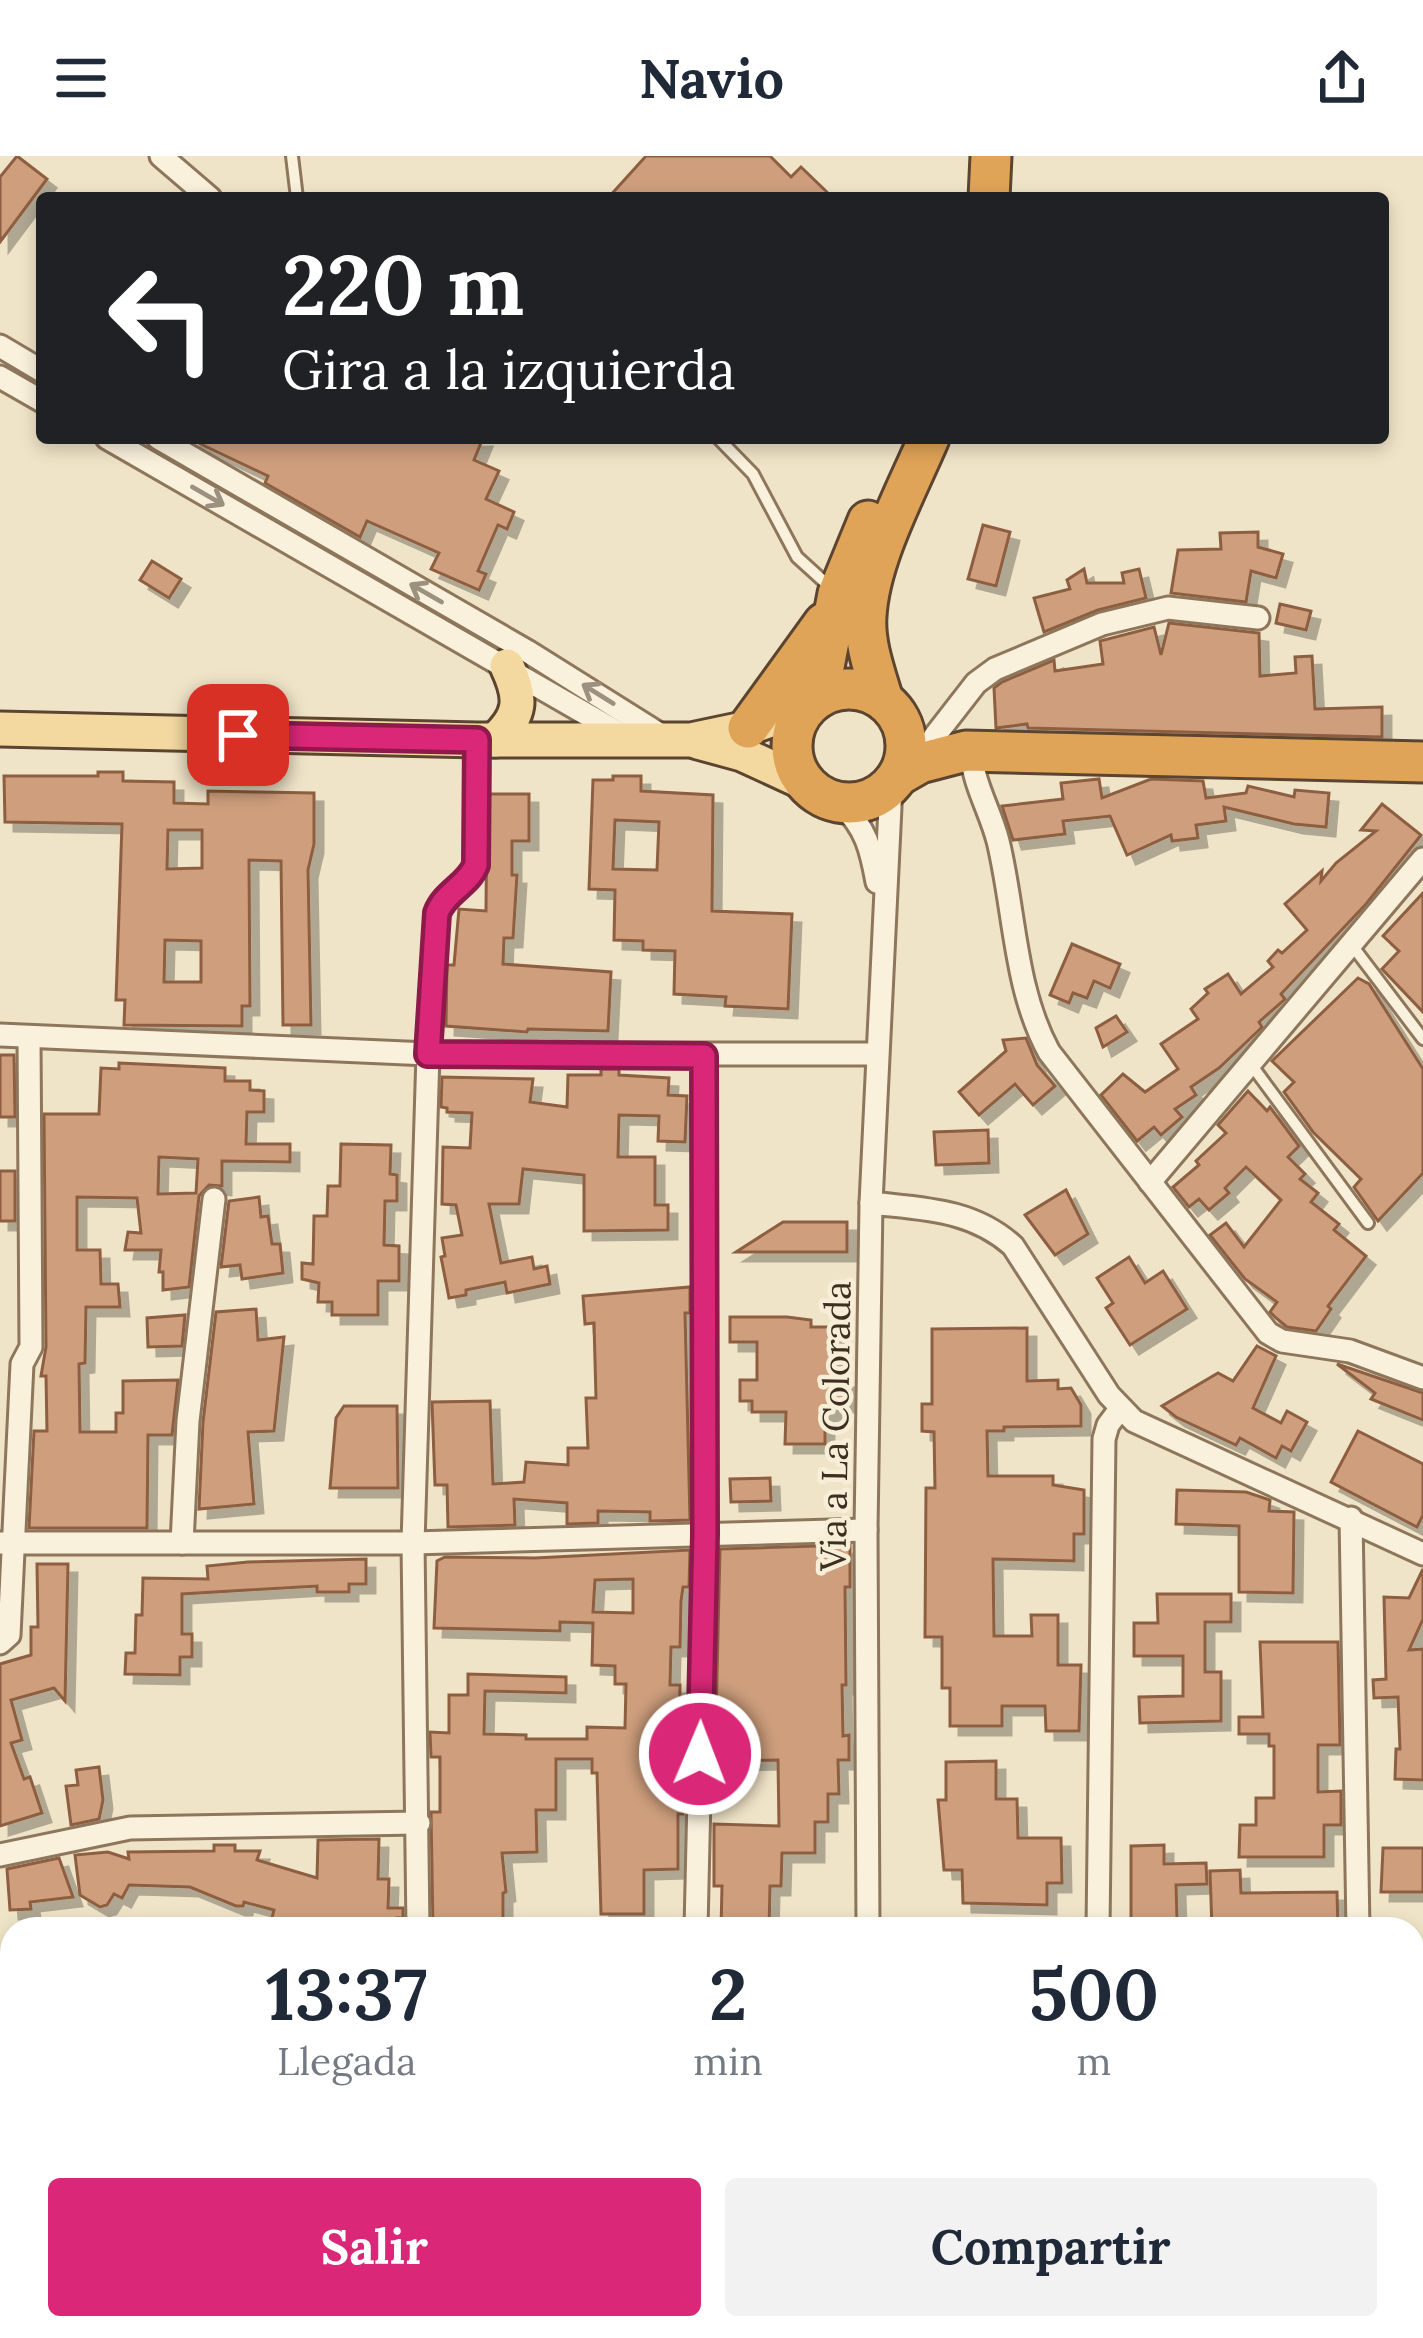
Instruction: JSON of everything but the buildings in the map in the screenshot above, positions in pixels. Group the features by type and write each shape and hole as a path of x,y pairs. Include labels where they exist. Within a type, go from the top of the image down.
{"highway":[{"path":"989,192 991,156"},
{"path":"1016,192 1018,156"},
{"path":"812,702 837,601 900,444"},
{"path":"927,444 872,584 866,617 869,651 931,732"},
{"path":"748,728 837,601"},
{"path":"931,732 920,763 868,801 841,804 805,783 797,772 791,745 799,718 812,702 830,692 857,689 931,732 1423,762"},
{"path":"895,780 907,748 931,732"}],"main road":[{"path":"486,740 517,714 520,702 507,666"},
{"path":"0,729 679,740 748,728 812,702"},
{"path":"679,740 742,754 805,783"}],"street":[{"path":"161,156 203,192"},
{"path":"0,346 36,367"},
{"path":"0,377 36,398"},
{"path":"117,444 631,739"},
{"path":"168,444 679,740"},
{"path":"1258,619 1168,608 1102,624 995,669 931,732 972,771 997,839 1023,983 1048,1052 1268,1333 1282,1341 1350,1351 1423,1378"},
{"name":"Via a La Colorada","path":"868,1917 871,1203 895,780"},
{"name":"Via a La Colorada","path":"841,804 856,818 871,846 884,924"},
{"path":"1150,1182 1423,860"},
{"path":"0,1036 428,1054 878,1054"},
{"path":"0,1643 9,1635 6,1543 23,1357 31,1347 29,1037"},
{"path":"418,1917 412,1543 428,1054"},
{"path":"696,1917 705,1534 704,1056"},
{"path":"182,1543 187,1437 214,1199"},
{"path":"871,1203 953,1212 999,1233 1013,1246 1120,1409 1147,1428 1423,1554"},
{"path":"0,1356 23,1357"},
{"path":"1098,1917 1104,1439 1120,1409"},
{"path":"1351,1519 1358,1917"},
{"path":"6,1543 412,1543 866,1530"},
{"path":"0,1855 130,1828 419,1823"}],"lane":[{"path":"292,156 296,192"},
{"path":"724,444 753,473 797,556 837,601"},
{"path":"428,1054 437,913 476,865 486,740"},
{"path":"1351,944 1423,1039"},
{"path":"1250,1063 1368,1223"}],"route":[{"path":"238,735 477,740 476,865 437,913 428,1054 704,1056 705,1534 700,1754"}]}
